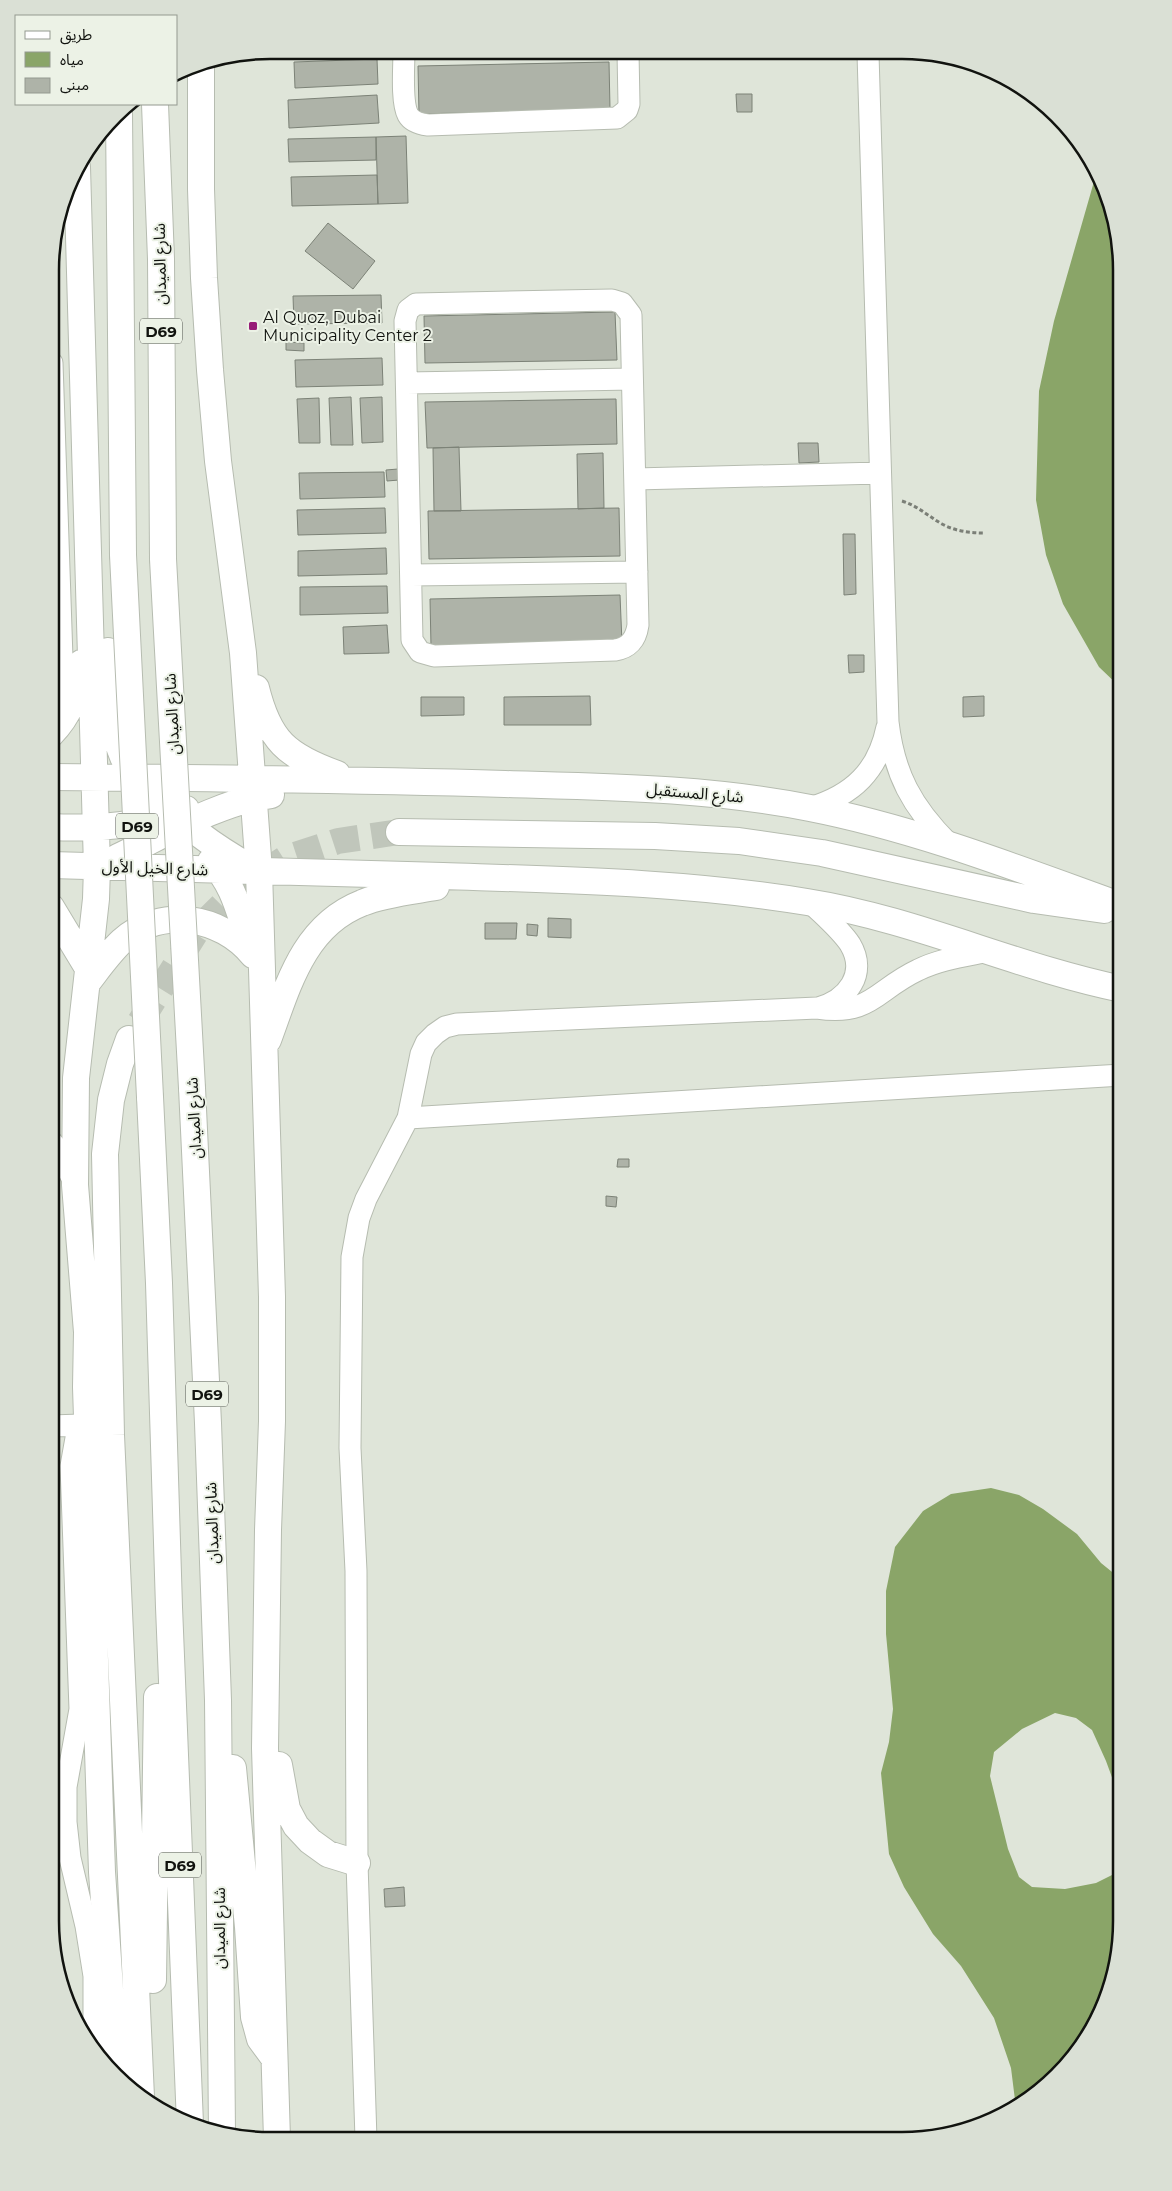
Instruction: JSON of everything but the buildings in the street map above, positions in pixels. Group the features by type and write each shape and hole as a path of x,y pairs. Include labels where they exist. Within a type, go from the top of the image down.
{"main road":[{"path":"201,70 201,199 209,352 218,461 243,653 258,871 272,1297 272,1421 265,1748 277,2132"},
{"name":"شارع الميدان","path":"155,105 161,259 163,559 208,1413 218,1700 222,2126"},
{"name":"D69","path":"118,124 123,555 160,1292 169,1607 190,2116"},
{"path":"75,188 97,866 96,899 76,1078 75,1185 87,1332 84,1419 102,1872 115,2064"},
{"path":"59,724 68,712 76,693 82,660 82,607 89,588"},
{"path":"89,588 97,596 105,617 116,736 124,759 175,821 220,870 237,902 246,934 261,965"},
{"path":"243,653 264,718 286,748 302,760 352,779"},
{"path":"59,778 138,778 253,787"},
{"path":"94,778 138,799 258,871 667,885 724,890 810,902 871,915 1113,986"},
{"name":"شارع المستقبل","path":"253,787 352,779 657,789 730,795 810,808 949,844 1113,903"},
{"path":"97,866 214,798 253,787"},
{"path":"59,827 119,826 175,821"},
{"path":"399,832 655,836 739,841 855,859 1059,905 1113,909"},
{"name":"شارع الخيل الأول","path":"59,865 258,871"},
{"path":"263,1053 296,965 318,933 338,915 362,903 479,878"},
{"path":"88,976 123,940 145,926 171,919 206,922 222,929 237,938 261,965"},
{"path":"59,922 88,976"},
{"path":"129,1039 120,1064 111,1100 105,1154 111,1435 141,2089"},
{"path":"140,2039 149,2028 153,2014 157,1640 160,1620 169,1607"},
{"path":"218,1700 229,1723 248,1927 254,2017 260,2039 275,2060"},
{"path":"265,1748 277,1762 287,1809 296,1826 310,1841 328,1854 357,1863"}],"street":[{"path":"404,59 406,110 412,120 428,124 617,118 627,110 629,104 628,59"},
{"path":"868,59 888,722 896,764 904,785 916,806 931,826 949,844"},
{"path":"603,300 618,301 629,310 638,632 631,642 621,649 434,656 420,652 412,640 406,383 406,315 408,310 416,304 603,300"},
{"path":"406,383 632,379"},
{"path":"635,479 880,472"},
{"path":"411,575 637,572"},
{"path":"59,591 62,658 59,675"},
{"path":"810,808 831,802 849,791 865,776 876,760 884,741 888,722"},
{"path":"810,902 849,943 856,962 855,975 851,987 831,1005 818,1008"},
{"path":"366,2132 357,1863 356,1571 350,1448 352,1257 359,1218 366,1199 408,1118 421,1054 426,1043 440,1031 457,1024 818,1008 848,1010 862,1006 918,970 953,958 989,951"},
{"path":"408,1118 1113,1076"},
{"path":"59,1152 75,1185"},
{"path":"59,1424 84,1419"},
{"path":"59,1818 80,1709 70,1466 76,1438 84,1419"},
{"path":"59,1825 70,1858 86,1926 93,1968 94,2039"}],"path":[{"path":"881,501 902,500 919,508 943,525 956,530 984,533"}],"water":[{"path":"1094,181 1106,215 1113,256 1113,680 1099,667 1063,604 1046,555 1036,500 1039,391 1054,321"},
{"path":"991,1488 1019,1495 1043,1509 1077,1534 1101,1563 1113,1573 1113,1780 1092,1730 1076,1718 1055,1713 1022,1729 994,1752 990,1776 1008,1849 1019,1877 1032,1887 1065,1889 1096,1883 1113,1874 1113,1935 1111,1949 1106,1976 1092,2015 1078,2039 1061,2060 1031,2089 1015,2100 1011,2068 994,2018 961,1966 933,1934 904,1887 889,1854 881,1773 889,1742 893,1709 886,1634 886,1591 895,1547 923,1511 951,1494"}],"tunnel":[{"path":"140,1022 198,929 238,889 286,858 338,841 399,832"}],"place":[{"name":"Al Quoz, Dubai Municipality Center 2","path":"253,326"}]}
